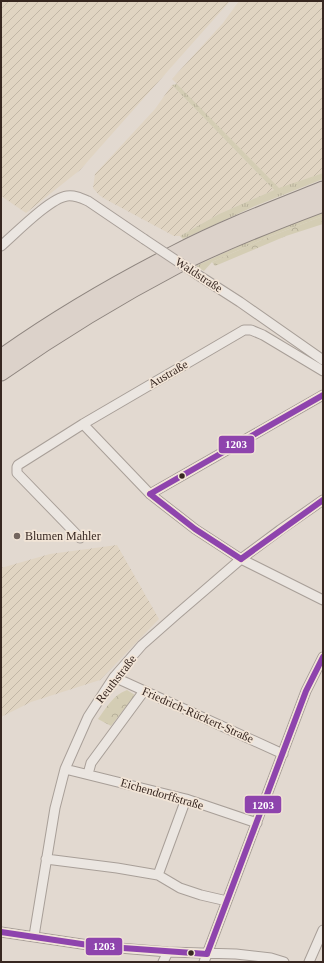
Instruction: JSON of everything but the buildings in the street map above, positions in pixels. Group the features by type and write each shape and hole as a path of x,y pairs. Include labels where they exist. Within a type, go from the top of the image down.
{"highway":[{"path":"1,357 118,284 176,252 260,215 323,190"},
{"path":"1,372 74,325 126,294 182,264 268,224 323,204"}],"street":[{"name":"Waldstraße","path":"1,246 52,203 63,197 80,197 240,302 323,360"},
{"name":"Austraße","path":"80,538 17,472 18,465 83,424 244,330 251,330 263,335 323,371"},
{"path":"150,494 323,395"},
{"path":"83,424 150,494 195,529 241,559 323,600"},
{"name":"Reuthstraße","path":"34,936 55,808 65,769 88,717 114,677 142,645 241,559 323,500"},
{"path":"206,958 226,901 257,823 306,691 323,657"},
{"name":"Friedrich-Rückert-Straße","path":"114,677 283,754"},
{"path":"88,774 91,764 144,691"},
{"name":"Eichendorffstraße","path":"65,769 186,799 257,823"},
{"path":"158,875 186,799"},
{"path":"46,859 158,875 180,888 226,901"},
{"path":"309,962 323,930"},
{"path":"1,932 95,946 168,952 206,958 236,954 271,958 284,962"},
{"path":"164,962 168,952"}],"shaded area":[{"path":"1,1 230,1 80,170 26,213 1,196"},
{"path":"239,1 323,1 323,173 279,189 172,79 223,23"},
{"path":"172,85 274,190 219,214 180,236 174,236 105,199 93,188 95,174 155,109"},
{"path":"117,545 159,619 100,680 31,702 1,717 1,568 50,554"}],"green space":[{"path":"177,84 279,188 323,173 323,179 255,206 183,239 180,236 219,214 274,190 172,85"},
{"path":"323,212 323,216 266,238 212,262 204,271 196,266 254,239"},
{"path":"323,216 323,224 286,236 215,266 212,262 266,238"},
{"path":"127,690 135,695 111,726 98,719 114,698"}],"transit line":[{"name":"1203","path":"150,494 323,395"},
{"name":"1203","path":"150,494 195,529 241,559"},
{"name":"1203","path":"241,559 323,500"},
{"name":"1203","path":"207,954 306,691 323,657"},
{"name":"1203","path":"1,932 95,946 207,954"}],"place":[{"name":"Blumen Mahler","path":"17,536"}]}
